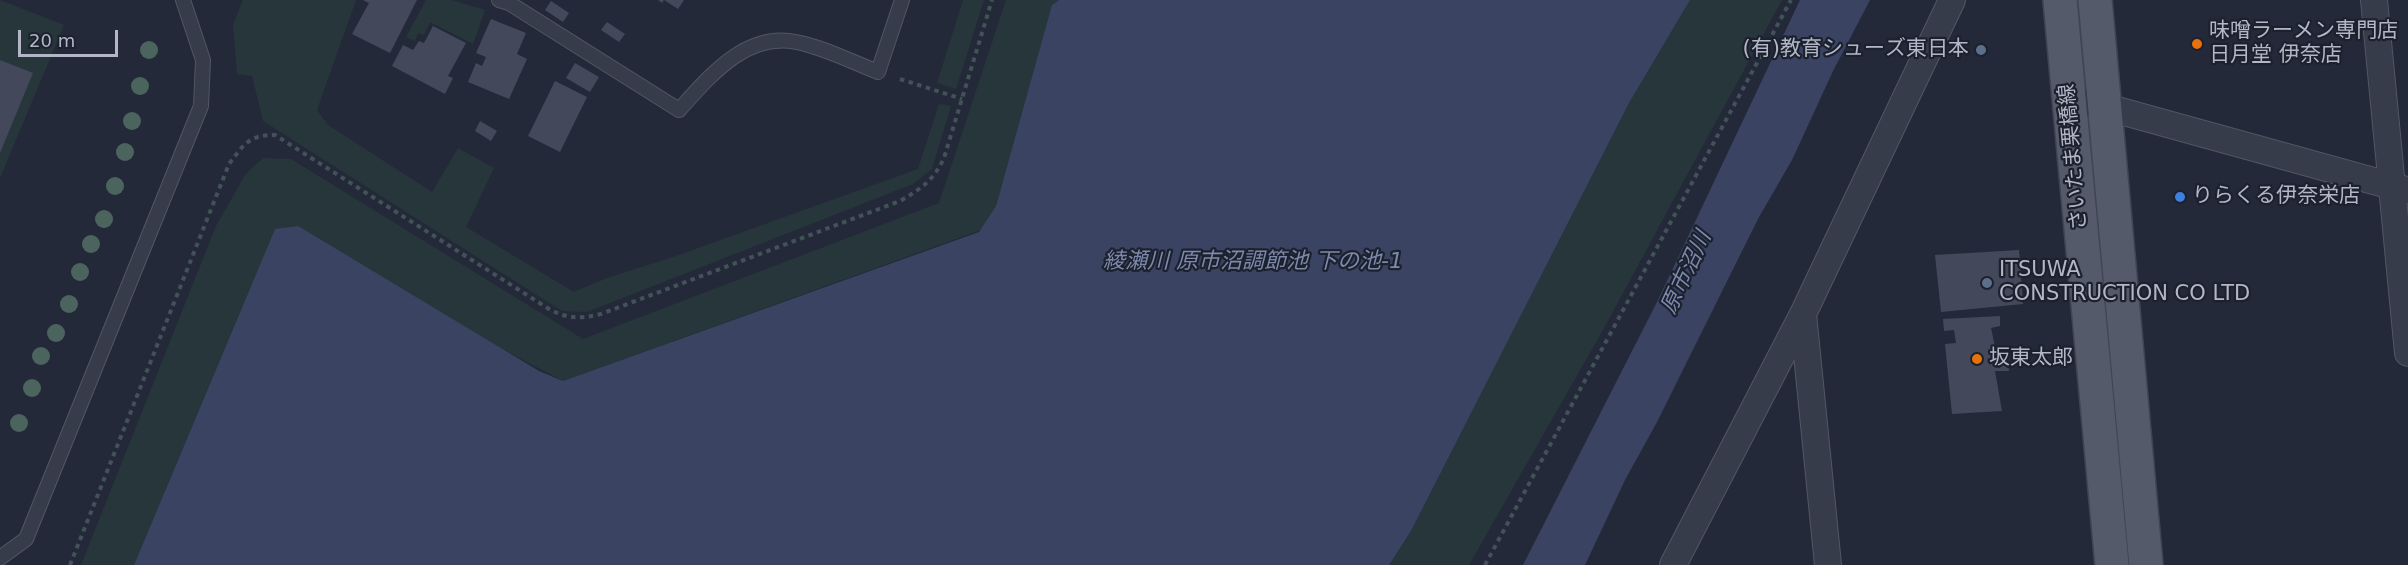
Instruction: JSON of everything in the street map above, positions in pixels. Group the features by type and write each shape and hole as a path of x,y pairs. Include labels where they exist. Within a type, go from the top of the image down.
{"main road":[{"name":"さいたま栗橋線","path":"2060,0 2112,565"},
{"name":"さいたま栗橋線","path":"2095,0 2146,565"}],"street":[{"path":"1673,565 1803,314 1952,0"},
{"path":"2374,0 2400,188 2408,354"},
{"path":"2068,96 2400,188"},
{"path":"1803,314 1828,565"}],"lane":[{"path":"0,558 26,539 201,106 203,60 183,0"},
{"path":"499,0 509,3 679,110 716,68 757,43 795,42 878,72 902,0"}],"path":[{"path":"70,565 229,164 245,143 260,135 275,135 549,309 566,318 582,319 601,314 900,201 923,187 937,175 992,0"},
{"path":"1485,565 1791,0"},
{"path":"878,72 962,99"}],"shaded area":[{"path":"0,0 64,25 0,178"},
{"path":"243,0 356,0 317,110 328,125 432,192 458,148 494,168 466,227 574,292 607,278 676,256 918,169 939,104 951,106 932,169 913,184 587,312 562,311 263,121 252,76 237,74 233,25"},
{"path":"426,0 452,0 485,10 473,44 430,22 424,35 418,33 415,41 406,37"},
{"path":"963,0 984,0 956,89 937,83"},
{"path":"1006,0 1059,0 1052,6 996,206 981,230 563,381 275,229 134,565 81,565 216,226 245,175 263,158 291,159 583,339 939,203"},
{"path":"1690,0 1782,0 1604,328 1469,565 1389,565 1411,531 1629,103"}],"water":[{"name":"綾瀬川 原市沼調節池 下の池-1","path":"1059,0 1690,0 1629,103 1411,531 1389,565 134,565 275,229 298,226 539,371 563,381 979,232 996,206 1052,5"},
{"name":"原市沼川","path":"1800,0 1870,0 1833,71 1792,160 1759,217 1657,422 1625,480 1585,565 1523,565 1658,300"}],"building":[{"path":"363,0 417,0 390,53 352,34 369,3"},
{"path":"664,0 684,0 678,9"},
{"path":"551,1 569,13 563,22 545,10"},
{"path":"491,19 526,33 517,54 527,59 509,99 468,82 476,63 482,66 486,57 476,53"},
{"path":"607,22 625,34 619,42 601,30"},
{"path":"433,26 466,43 448,76 453,78 445,94 392,66 403,45 413,50 419,41 424,43"},
{"path":"0,60 33,73 0,153"},
{"path":"575,63 599,77 590,92 566,78"},
{"path":"555,81 587,97 560,152 528,136"},
{"path":"480,121 497,131 491,141 475,131"},
{"path":"2019,250 2023,304 1941,312 1935,255"},
{"path":"2000,316 2000,326 1991,328 1996,351 2006,348 2009,371 1995,371 2002,411 1952,414 1945,344 1956,343 1954,330 1944,331 1943,319"}],"place":[{"name":"味噌ラーメン専門店 日月堂 伊奈店","path":"2197,44"},
{"name":"(有)教育シューズ東日本","path":"1981,50"},
{"name":"りらくる伊奈栄店","path":"2180,197"},
{"name":"ITSUWA CONSTRUCTION CO LTD","path":"1987,283"},
{"name":"坂東太郎","path":"1977,359"}]}
